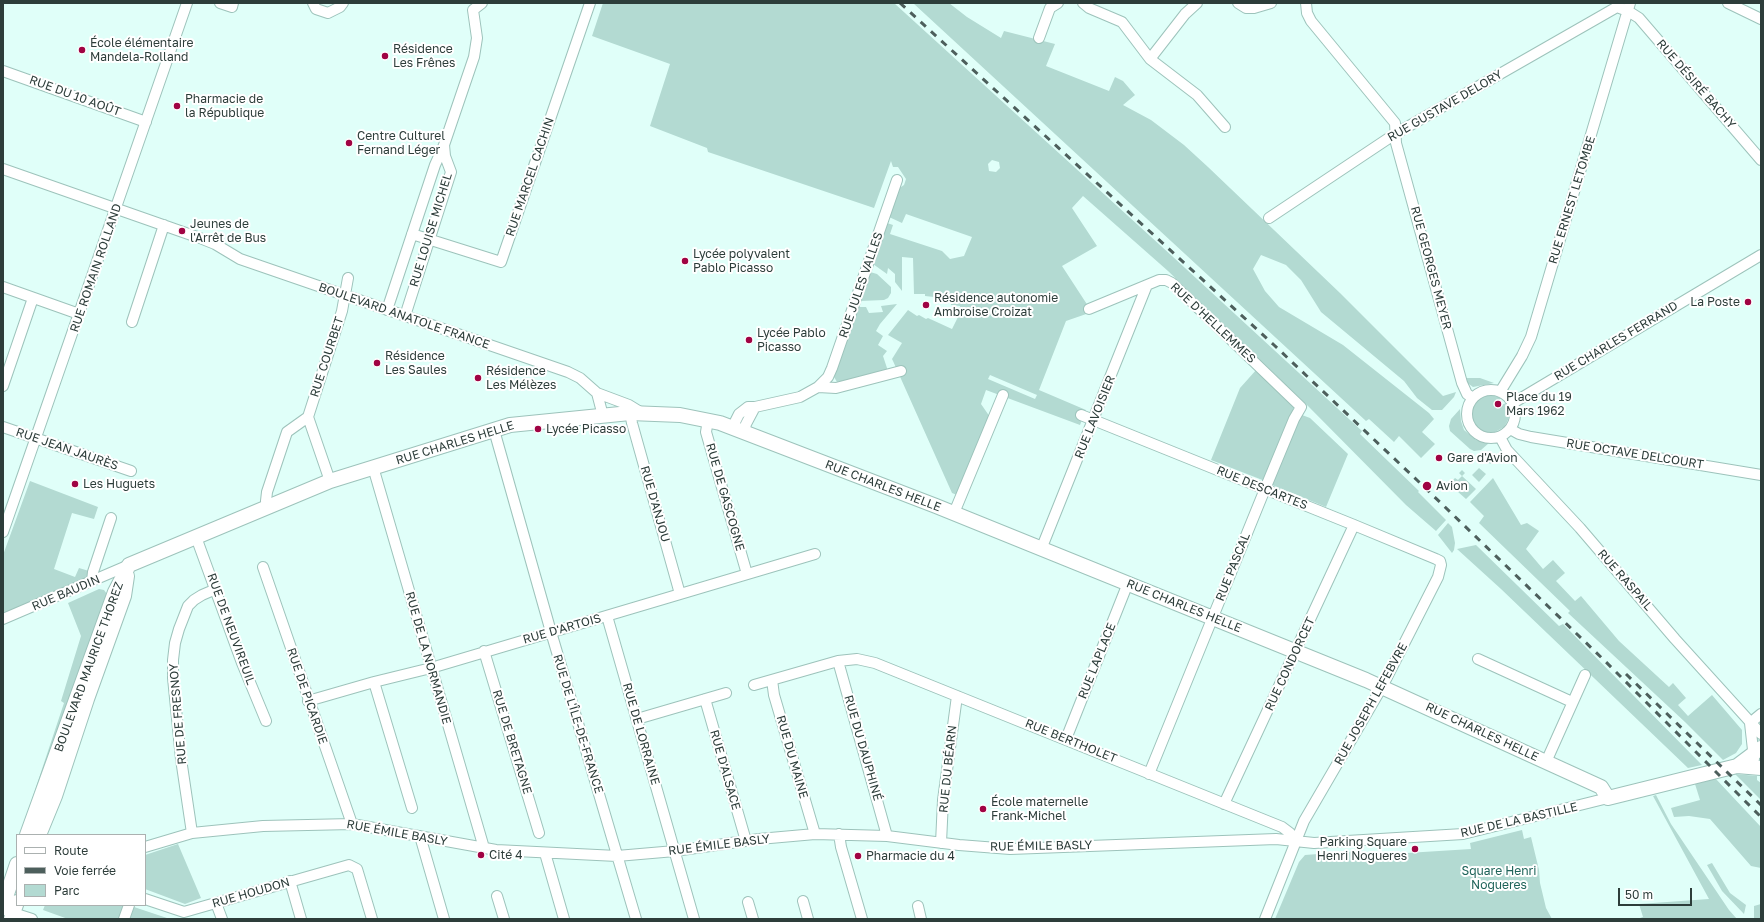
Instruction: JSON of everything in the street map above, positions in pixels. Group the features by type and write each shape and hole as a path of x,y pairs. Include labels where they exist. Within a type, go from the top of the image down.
{"street":[{"name":"RUE ROMAIN ROLLAND","path":"3,532 117,208 186,3"},
{"path":"220,3 232,5"},
{"path":"313,3 316,9 328,13 340,7 342,3"},
{"name":"RUE LOUISE MICHEL","path":"387,310 437,158 444,145 474,57 477,38 471,7 482,3"},
{"name":"RUE MARCEL CACHIN","path":"412,234 501,262 590,3"},
{"path":"1039,38 1050,8 1052,5 1058,3"},
{"path":"1083,3 1089,8 1122,22 1150,59 1197,94 1225,127"},
{"path":"1150,59 1185,14 1197,3"},
{"path":"1238,3 1246,8 1254,8 1271,3"},
{"name":"RUE GEORGES MEYER","path":"1306,3 1307,13 1311,21 1391,116 1397,127 1396,143 1462,384 1467,394 1473,398"},
{"path":"1728,3 1761,19"},
{"name":"RUE GUSTAVE DELORY","path":"1269,218 1396,134 1617,8 1629,7"},
{"name":"RUE DÉSIRÉ BACHY","path":"1629,7 1761,160"},
{"name":"RUE ERNEST LETOMBE","path":"1500,392 1522,356 1530,337 1629,7"},
{"name":"RUE DU 10 AOÛT","path":"3,71 146,122"},
{"name":"RUE LOUISE MICHEL","path":"405,316 451,172 445,156 444,145"},
{"name":"BOULEVARD ANATOLE FRANCE","path":"3,169 117,208 215,244 240,259 568,372 580,378 598,393 629,405 636,413"},
{"name":"RUE JULES VALLES","path":"818,387 828,377 832,368 897,180"},
{"path":"132,322 164,225"},
{"name":"RUE CHARLES FERRAND","path":"1512,404 1761,255"},
{"name":"RUE COURBET","path":"308,417 342,311 346,296 348,278"},
{"name":"RUE D'HELLEMMES","path":"1089,309 1159,280 1166,280 1172,283 1301,407"},
{"name":"RUE LAVOISIER","path":"1042,548 1147,285"},
{"path":"3,287 79,314"},
{"path":"3,386 33,298"},
{"path":"738,430 746,424 755,407 800,397 818,387 836,388 901,371"},
{"path":"1486,391 1500,392 1509,398 1512,404 1515,417 1510,429 1500,437 1486,438 1479,436 1470,426 1467,412 1469,405 1473,398 1486,391"},
{"path":"598,393 603,416"},
{"path":"954,513 1003,395"},
{"name":"RUE PASCAL","path":"1149,774 1265,489 1294,419 1301,407"},
{"name":"RUE CHARLES HELLE","path":"129,565 330,481 510,425 636,413 680,415 708,420 738,430 954,513 1382,687 1601,787 1608,798"},
{"name":"RUE D'ANJOU","path":"636,413 632,423 680,594"},
{"name":"RUE DESCARTES","path":"1081,415 1436,559 1441,565"},
{"path":"267,507 267,492 287,432 308,417 330,481"},
{"name":"RUE DE GASCOGNE","path":"708,420 706,432 747,574"},
{"name":"RUE JEAN JAURÈS","path":"3,427 131,471"},
{"name":"RUE OCTAVE DELCOURT","path":"1510,429 1518,434 1531,437 1761,475"},
{"name":"RUE DE L'ÎLE-DE-FRANCE","path":"494,430 551,632 636,919"},
{"name":"RUE RASPAIL","path":"1500,437 1507,450 1580,528 1761,734"},
{"name":"RUE DE LA NORMANDIE","path":"373,467 484,848"},
{"path":"92,581 93,572 111,518"},
{"name":"RUE CONDORCET","path":"1224,804 1354,525"},
{"name":"RUE DE NEUVIREUIL","path":"196,538 242,663 266,721"},
{"name":"RUE D'ARTOIS","path":"308,702 374,682 431,668 484,651 815,554"},
{"name":"RUE BAUDIN","path":"3,619 129,565"},
{"name":"BOULEVARD MAURICE THOREZ","path":"27,834 115,592 129,565"},
{"name":"BOULEVARD MAURICE THOREZ","path":"39,834 55,796 87,699 124,596 129,565"},
{"name":"RUE JOSEPH LEFEBVRE","path":"1265,919 1304,822 1382,687 1438,577 1441,565"},
{"name":"RUE DE PICARDIE","path":"263,568 308,702 352,824"},
{"name":"RUE LAPLACE","path":"1066,738 1128,583"},
{"name":"RUE DE FRESNOY","path":"192,833 173,678 174,649 179,629 188,606 202,595 216,589"},
{"name":"RUE DE LORRAINE","path":"607,616 694,919"},
{"name":"RUE DE BRETAGNE","path":"484,651 539,833"},
{"name":"RUE BERTHOLET","path":"754,685 838,661 857,659 875,662 957,696 1066,738 1149,774 1282,827 1290,833 1296,841"},
{"path":"1478,659 1572,702"},
{"name":"RUE DU DAUPHINÉ","path":"838,661 887,836"},
{"path":"1546,762 1585,675"},
{"name":"RUE DU MAINE","path":"772,680 774,695 814,834"},
{"path":"374,682 412,808"},
{"path":"637,719 726,693"},
{"name":"RUE DU BÉARN","path":"941,843 943,800 957,696"},
{"name":"RUE D'ALSACE","path":"705,699 746,841"},
{"path":"1759,768 1757,751 1750,723 1761,714"},
{"name":"RUE DE LA BASTILLE","path":"1737,766 1757,751"},
{"name":"RUE DE LA BASTILLE","path":"1296,841 1314,843 1463,834 1737,766 1759,768"},
{"name":"RUE ÉMILE BASLY","path":"146,847 192,833 263,826 352,824 484,848 545,853 617,856 675,851 746,841 814,834 887,836 941,843 1010,849 1276,839 1296,841"},
{"path":"839,834 841,846 862,919"},
{"path":"420,836 444,919"},
{"path":"545,853 564,919"},
{"name":"RUE HOUDON","path":"146,899 184,912 349,865 357,869 372,919"},
{"path":"16,866 7,884 9,910 32,919"},
{"path":"290,881 301,919"},
{"path":"497,896 504,919"},
{"path":"803,901 808,919"},
{"path":"748,902 754,919"},
{"path":"216,903 222,919"},
{"path":"124,919 129,906"},
{"path":"918,906 921,919"}],"green space":[{"path":"603,3 894,3 1362,431 1360,434 1419,491 1418,492 1446,520 1436,531 1406,505 1308,406 1168,271 1083,196 1072,208 1097,246 1062,266 1092,312 1066,321 1039,390 1086,410 1080,425 986,390 981,404 990,417 957,495 952,493 892,359 902,343 888,335 908,310 917,316 919,315 926,319 928,318 952,329 959,315 960,306 951,305 951,302 943,302 942,300 934,299 934,297 925,296 925,294 914,294 913,258 902,257 902,291 895,282 895,274 888,268 887,274 873,264 887,223 893,225 890,234 942,251 950,259 964,256 972,237 906,214 902,223 889,217 898,189 904,185 906,179 898,167 893,167 891,161 874,208 708,152 707,148 650,126 670,64 592,36","holes":["992,160 999,162 1000,168 996,172 989,171 988,164","990,375 1037,395 1035,399 988,379"]},
{"path":"913,3 949,3 967,17 1001,38 1004,31 1055,44 1046,66 1109,91 1115,77 1123,81 1135,95 1123,105 1151,120 1184,145 1340,293 1443,396 1456,392 1454,397 1442,410 1432,410 1417,398 1404,381 1321,312 1301,280 1286,265 1261,255 1253,269 1265,291 1279,307 1343,345 1429,413 1434,419 1422,432 1435,444 1421,458 1399,436 1394,442 1369,419 1366,421"},
{"path":"870,272 877,274 891,287 891,293 888,298 884,300 860,301"},
{"path":"897,304 876,331 883,336 878,345 887,351 883,356 888,371 837,382 834,377 858,307 866,307 869,313 883,312 881,306"},
{"path":"1257,369 1294,407 1265,481 1211,460 1240,388"},
{"path":"1465,378 1480,378 1494,383 1473,387 1466,382"},
{"path":"1486,395 1501,398 1496,404 1497,407 1506,403 1508,407 1509,417 1507,422 1504,427 1495,432 1484,432 1479,429 1475,426 1471,416 1473,405 1476,401"},
{"path":"1460,409 1461,421 1464,430 1476,440 1489,443 1481,450 1474,451 1470,449 1450,431 1449,426 1451,419"},
{"path":"1302,415 1310,418 1348,454 1326,507 1272,485"},
{"path":"1495,454 1501,455 1492,464 1484,462"},
{"path":"1479,468 1486,474 1479,482 1472,475"},
{"path":"1462,470 1465,473 1462,476 1459,473"},
{"path":"1462,476 1476,489 1466,499 1449,484 1455,478 1458,480"},
{"path":"1493,478 1521,525 1527,523 1539,531 1526,549 1543,569 1553,560 1565,573 1556,581 1575,601 1581,596 1619,641 1669,687 1673,683 1686,698 1678,705 1688,716 1712,695 1742,730 1742,744 1736,753 1723,760 1685,722 1568,613 1570,611 1479,523 1484,516 1470,502"},
{"path":"30,481 98,507 94,519 72,513 54,569 75,577 79,568 89,571 87,577 82,581 3,615 3,555"},
{"path":"1448,523 1452,527 1455,543 1452,553 1438,535"},
{"path":"1476,545 1559,626 1563,624 1702,765 1688,768 1501,589 1457,549"},
{"path":"99,589 104,590 107,594 27,824 24,823 64,703 61,701 81,636 68,603"},
{"path":"1735,774 1757,776 1757,780 1761,783 1761,800"},
{"path":"1715,778 1761,827 1761,868 1751,866 1710,819 1689,816 1674,817 1671,808 1700,800 1695,784"},
{"path":"1656,795 1671,824 1729,910 1737,919 1637,919 1643,917 1639,904 1709,899 1653,796"},
{"name":"Square Henri Nogueres","path":"1522,830 1524,839 1531,837 1546,908 1552,919 1275,919 1299,862 1305,855 1358,851 1359,856 1471,849 1470,843"},
{"path":"178,844 201,898 185,904 146,889 146,855"},
{"path":"1712,863 1730,893 1746,905 1744,914 1722,891 1707,865"},
{"path":"1761,904 1761,919 1754,918 1754,906"},
{"path":"45,906 125,906 121,919 68,919 43,910"},
{"path":"134,907 167,918 167,919 130,919"}],"railway":[{"path":"900,3 1274,345 1419,482 1606,662 1761,817"},
{"path":"1626,674 1761,805"}],"place":[{"name":"École élémentaire Mandela-Rolland","path":"82,50"},
{"name":"Résidence Les Frênes","path":"385,56"},
{"name":"Pharmacie de la République","path":"177,106"},
{"name":"Centre Culturel Fernand Léger","path":"349,143"},
{"name":"Jeunes de l'Arrêt de Bus","path":"182,231"},
{"name":"Lycée polyvalent Pablo Picasso","path":"685,261"},
{"name":"La Poste","path":"1748,302"},
{"name":"Résidence autonomie Ambroise Croizat","path":"926,305"},
{"name":"Lycée Pablo Picasso","path":"749,340"},
{"name":"Résidence Les Saules","path":"377,363"},
{"name":"Résidence Les Mélèzes","path":"478,378"},
{"name":"Place du 19 Mars 1962","path":"1498,404"},
{"name":"Lycée Picasso","path":"538,429"},
{"name":"Gare d'Avion","path":"1439,458"},
{"name":"Les Huguets","path":"75,484"},
{"name":"Avion","path":"1427,486"},
{"name":"École maternelle Frank-Michel","path":"983,809"},
{"name":"Parking Square Henri Nogueres","path":"1415,849"},
{"name":"Cité 4","path":"481,855"},
{"name":"Pharmacie du 4","path":"858,856"}]}
